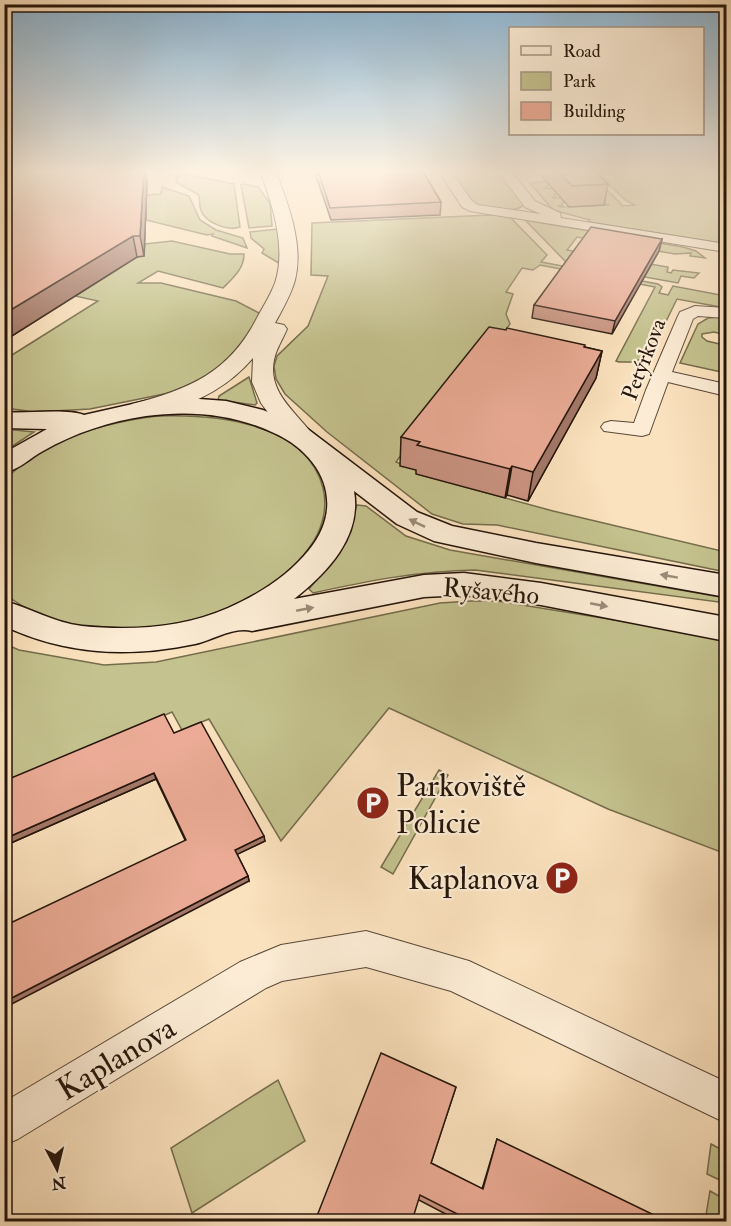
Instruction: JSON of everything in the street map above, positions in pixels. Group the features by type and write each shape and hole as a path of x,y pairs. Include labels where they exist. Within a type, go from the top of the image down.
{"main road":[{"path":"4,420 57,421 175,406 230,410 268,420 308,441 328,462 336,477 341,497 336,529 323,555 300,579 270,600 231,619 185,633 155,638 116,640 87,638 4,623"},
{"path":"4,465 30,447 58,433 125,412"},
{"name":"Ryšavého","path":"308,441 401,514 423,526 445,534 536,553 726,586"},
{"name":"Ryšavého","path":"185,633 424,586 464,584 541,594 726,629"},
{"path":"4,612 23,622 49,631"}],"street":[{"path":"125,412 178,400 210,386 234,368 257,339 282,289 287,273 282,227"},
{"path":"300,227 301,265 292,299 263,359 262,377 271,399 289,424 308,441"},
{"path":"600,227 726,248"},
{"name":"Petýrkova","path":"611,427 642,430 655,390 686,316 695,312 726,313"},
{"path":"662,375 726,390"},
{"name":"Kaplanova","path":"4,1125 253,975 281,963 366,949 456,974 726,1103"}],"green space":[{"path":"175,227 212,227 243,238 247,248 212,236 213,234 207,235"},
{"path":"312,227 520,227 547,255 541,262 658,284 662,287 659,293 668,295 673,286 726,296 726,308 677,299 650,354 635,362 619,362 616,361 655,287 540,265 533,270 522,268 506,292 513,294 506,314 510,324 497,341 485,340 396,462 418,471 417,474 553,511 726,552 726,572 497,525 463,524 432,514 327,432 285,394 276,379 274,366 277,356 308,326 328,276 311,275"},
{"path":"532,227 567,227 683,247 696,251 705,258 690,256 691,253 675,254 577,237 567,250 668,267 667,272 671,273 673,270 699,273 694,278 681,276 678,283 567,263"},
{"path":"621,227 726,227 726,244"},
{"path":"278,229 282,265 262,253 264,249 251,238 250,232"},
{"path":"172,241 230,254 244,254 240,269 223,288 158,271 138,283 161,283 236,301 259,313 259,321 222,370 179,391 90,409 35,412 5,408 4,360 98,301 75,296 134,257 144,256 145,244"},
{"path":"708,318 726,318 726,335 714,332 702,334 702,337 707,341 724,345 721,353 726,355 726,373 680,363 698,324"},
{"path":"249,377 257,403 255,405 218,400 219,396"},
{"path":"157,416 229,420 278,435 298,448 313,466 323,488 325,504 323,520 309,548 282,576 248,599 208,615 164,625 120,629 77,625 38,613 5,594 4,481 37,454 74,435 115,423"},
{"path":"5,429 34,432 5,451"},
{"path":"357,505 366,506 406,536 450,550 726,598 726,603 475,570 393,577 313,593 309,589 323,572"},
{"path":"497,601 726,638 726,854 608,809 389,708 281,841 209,719 182,730 172,712 5,784 5,644 19,650 104,665 156,662 440,603"},
{"path":"439,770 448,775 393,874 381,867"},
{"path":"278,1080 305,1141 192,1213 171,1148"},
{"path":"711,1144 726,1152 726,1183 707,1174"},
{"path":"710,1191 726,1200 726,1221 705,1221"}],"building":[{"path":"4,227 141,227 140,236 133,236 4,314"},
{"path":"591,227 662,239 615,321 534,305"},
{"path":"489,327 506,330 507,328 585,345 584,347 602,351 533,472 512,466 510,469 417,445 420,442 401,437"},
{"path":"164,714 174,733 201,722 264,836 235,850 248,876 4,1002 4,926 186,840 154,773 4,839 4,781"},
{"path":"381,1053 456,1087 431,1163 483,1189 497,1139 654,1215 653,1221 471,1221 420,1195 412,1221 315,1221"}],"place":[{"name":"Parkoviště Policie","path":"373,803"},
{"name":"Kaplanova","path":"562,878"}]}
